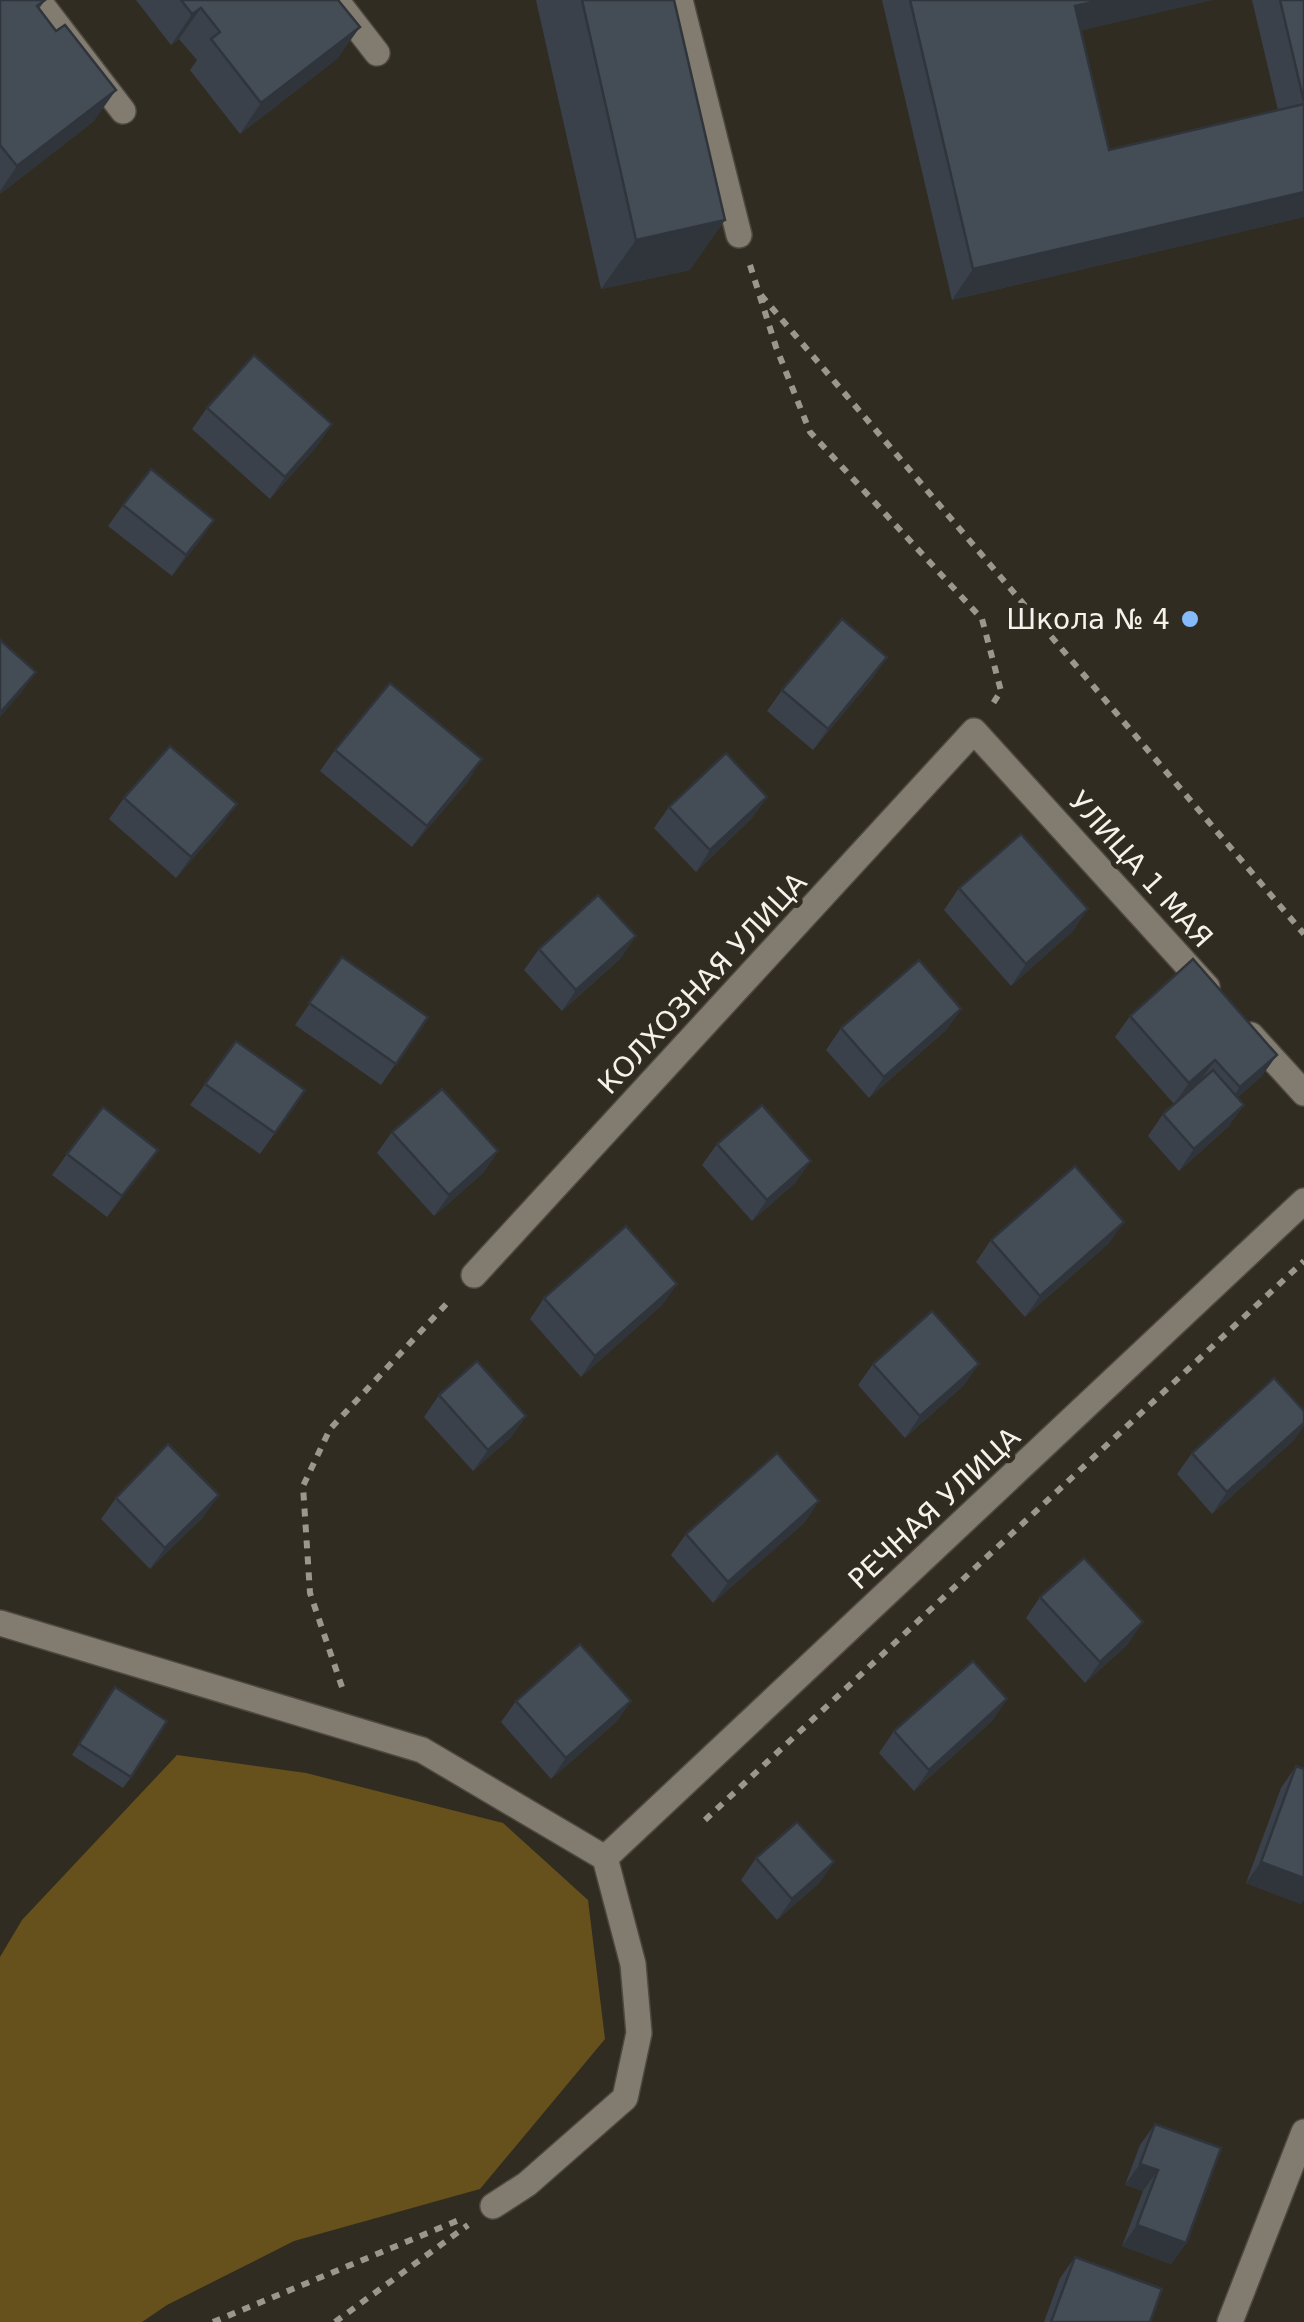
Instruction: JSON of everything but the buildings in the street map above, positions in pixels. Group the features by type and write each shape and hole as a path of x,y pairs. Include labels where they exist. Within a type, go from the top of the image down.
{"street":[{"path":"38,0 123,111"},
{"path":"336,0 378,54"},
{"path":"680,0 739,235"},
{"name":"УЛИЦА 1 МАЯ","path":"974,731 1304,1093"},
{"name":"КОЛХОЗНАЯ УЛИЦА","path":"474,1275 974,731"},
{"name":"РЕЧНАЯ УЛИЦА","path":"605,1858 1304,1201"},
{"path":"0,1623 422,1750 605,1858 633,1964 639,2033 625,2098 527,2184 493,2206"},
{"path":"1230,2322 1304,2132"}],"path":[{"path":"739,235 776,347 810,432 982,620 1001,691 974,731"},
{"path":"761,295 1304,934"},
{"path":"702,1822 1304,1261"},
{"path":"358,1731 310,1593 304,1486 330,1429 474,1275"},
{"path":"213,2322 493,2206"},
{"path":"335,2322 493,2206"}],"shaded area":[{"path":"177,1755 306,1773 503,1823 588,1900 605,2039 480,2189 294,2241 167,2305 142,2322 0,2322 0,1957 22,1920"}],"place":[{"name":"Школа № 4","path":"1190,619"}]}
